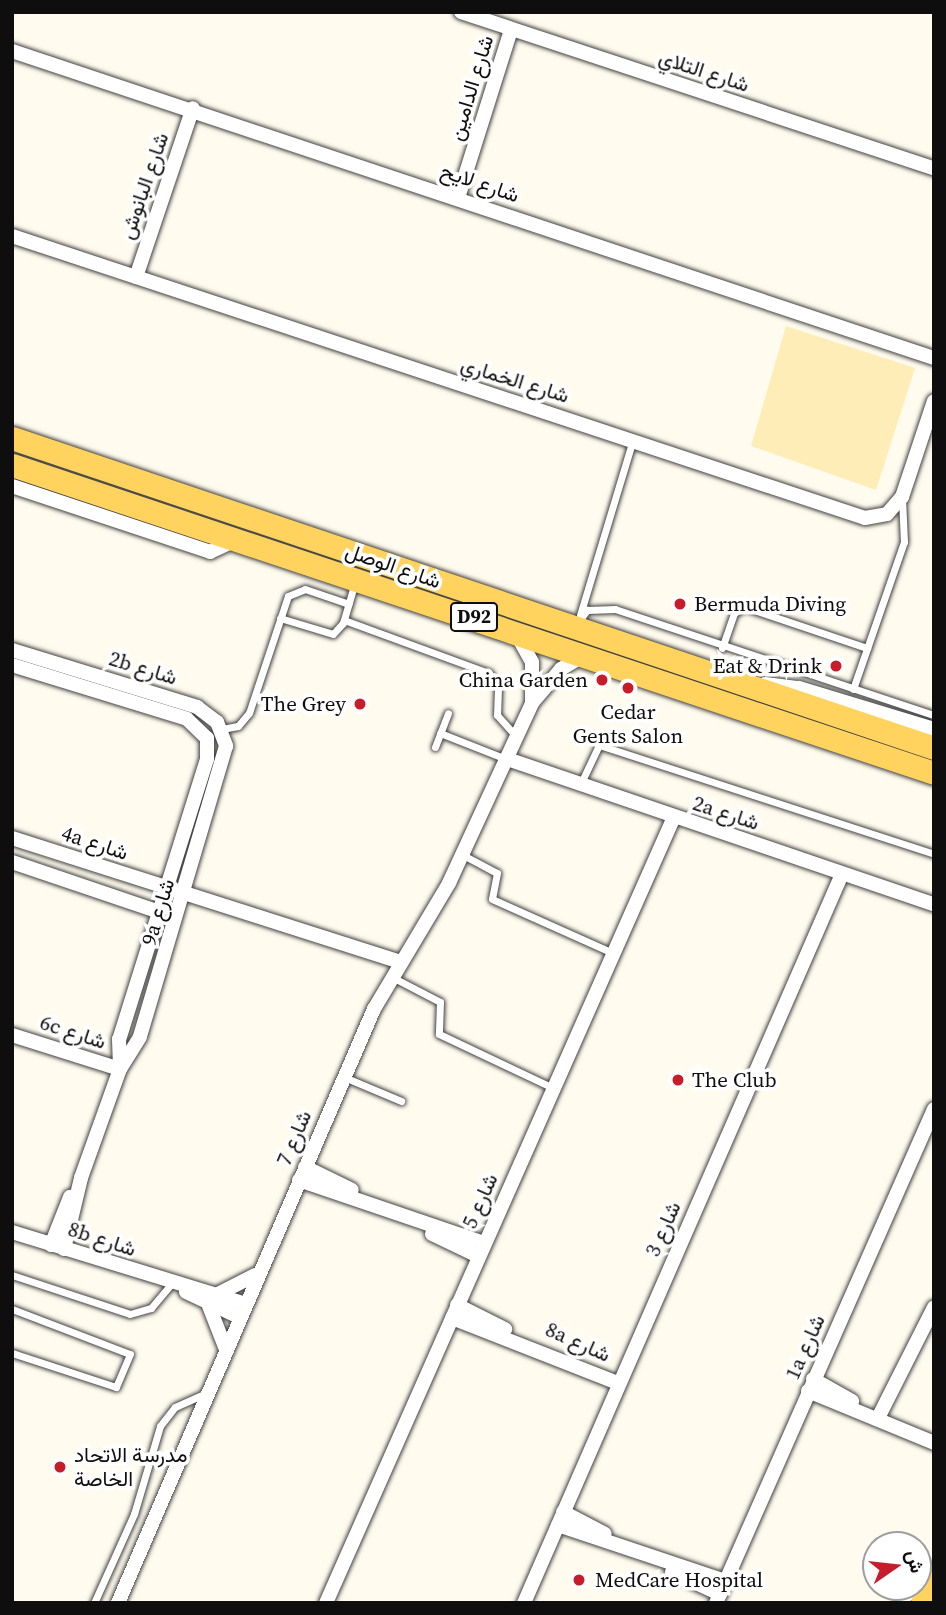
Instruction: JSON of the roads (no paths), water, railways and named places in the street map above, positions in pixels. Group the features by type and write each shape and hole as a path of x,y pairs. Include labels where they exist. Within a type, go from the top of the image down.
{"main road":[{"name":"شارع الوصل","path":"12,438 577,621 746,685 934,748"},
{"name":"شارع الوصل","path":"12,465 513,629 934,773"}],"street":[{"name":"شارع التلاي","path":"461,12 934,168"},
{"name":"شارع الدامين","path":"458,198 511,30"},
{"name":"شارع لايح","path":"12,51 193,108 934,358"},
{"name":"شارع البانوش","path":"136,277 193,108"},
{"name":"شارع الخماري","path":"12,236 865,518 887,514 902,497"},
{"path":"902,497 934,401"},
{"path":"12,486 210,552 238,539"},
{"name":"شارع 7","path":"513,629 532,662 532,703"},
{"name":"2b شارع","path":"12,650 197,707 222,729"},
{"name":"شارع 7","path":"118,1603 208,1393 240,1310 343,1077 391,977 463,855 532,703 561,669 586,654"},
{"name":"2b شارع","path":"12,665 193,722 207,738 207,760"},
{"path":"746,685 799,688 930,721"},
{"name":"9a شارع","path":"58,1247 120,1069 137,1046 186,894 225,763 222,729"},
{"name":"2a شارع","path":"507,759 580,787 934,904"},
{"name":"9a شارع","path":"120,1069 119,1039 157,911 207,760"},
{"name":"شارع 5","path":"326,1603 674,817"},
{"name":"4a شارع","path":"12,838 400,962"},
{"path":"12,862 157,911"},
{"path":"90,888 98,867"},
{"name":"شارع 3","path":"523,1603 842,874"},
{"name":"6c شارع","path":"12,1035 120,1069"},
{"name":"1a شارع","path":"720,1593 934,1109"},
{"path":"302,1173 481,1250"},
{"name":"8b شارع","path":"12,1232 175,1285 240,1310"},
{"path":"225,1348 212,1301 256,1275"},
{"path":"873,1415 934,1307"},
{"name":"8a شارع","path":"454,1311 618,1383"},
{"path":"811,1385 934,1443"},
{"path":"561,1519 654,1559 720,1593"}],"lane":[{"path":"577,621 633,440"},
{"path":"853,689 904,542 902,497"},
{"path":"279,618 328,635 344,620 356,578"},
{"path":"222,729 238,726 249,713 288,596 299,589 349,604"},
{"path":"577,621 610,607 722,648 853,689 930,721"},
{"path":"722,648 734,613 745,607 867,648"},
{"path":"344,620 489,673 498,688 497,715 517,737"},
{"path":"435,747 448,713"},
{"path":"440,733 507,759"},
{"path":"580,787 599,745 934,854"},
{"path":"463,855 496,873 492,899 613,953"},
{"path":"391,977 440,1002 439,1034 553,1087"},
{"path":"343,1077 401,1101"},
{"path":"12,1275 130,1314 151,1308 175,1285"},
{"path":"12,1309 130,1355 116,1387 12,1353"},
{"path":"94,1603 134,1514 160,1426 175,1407 208,1393"}],"place":[{"name":"Bermuda Diving","path":"680,604"},
{"name":"Eat & Drink","path":"836,666"},
{"name":"China Garden","path":"602,680"},
{"name":"Cedar Gents Salon","path":"628,688"},
{"name":"The Grey","path":"360,704"},
{"name":"The Club","path":"678,1080"},
{"name":"مدرسة الاتحاد الخاصة","path":"60,1467"},
{"name":"MedCare Hospital","path":"579,1580"}]}
